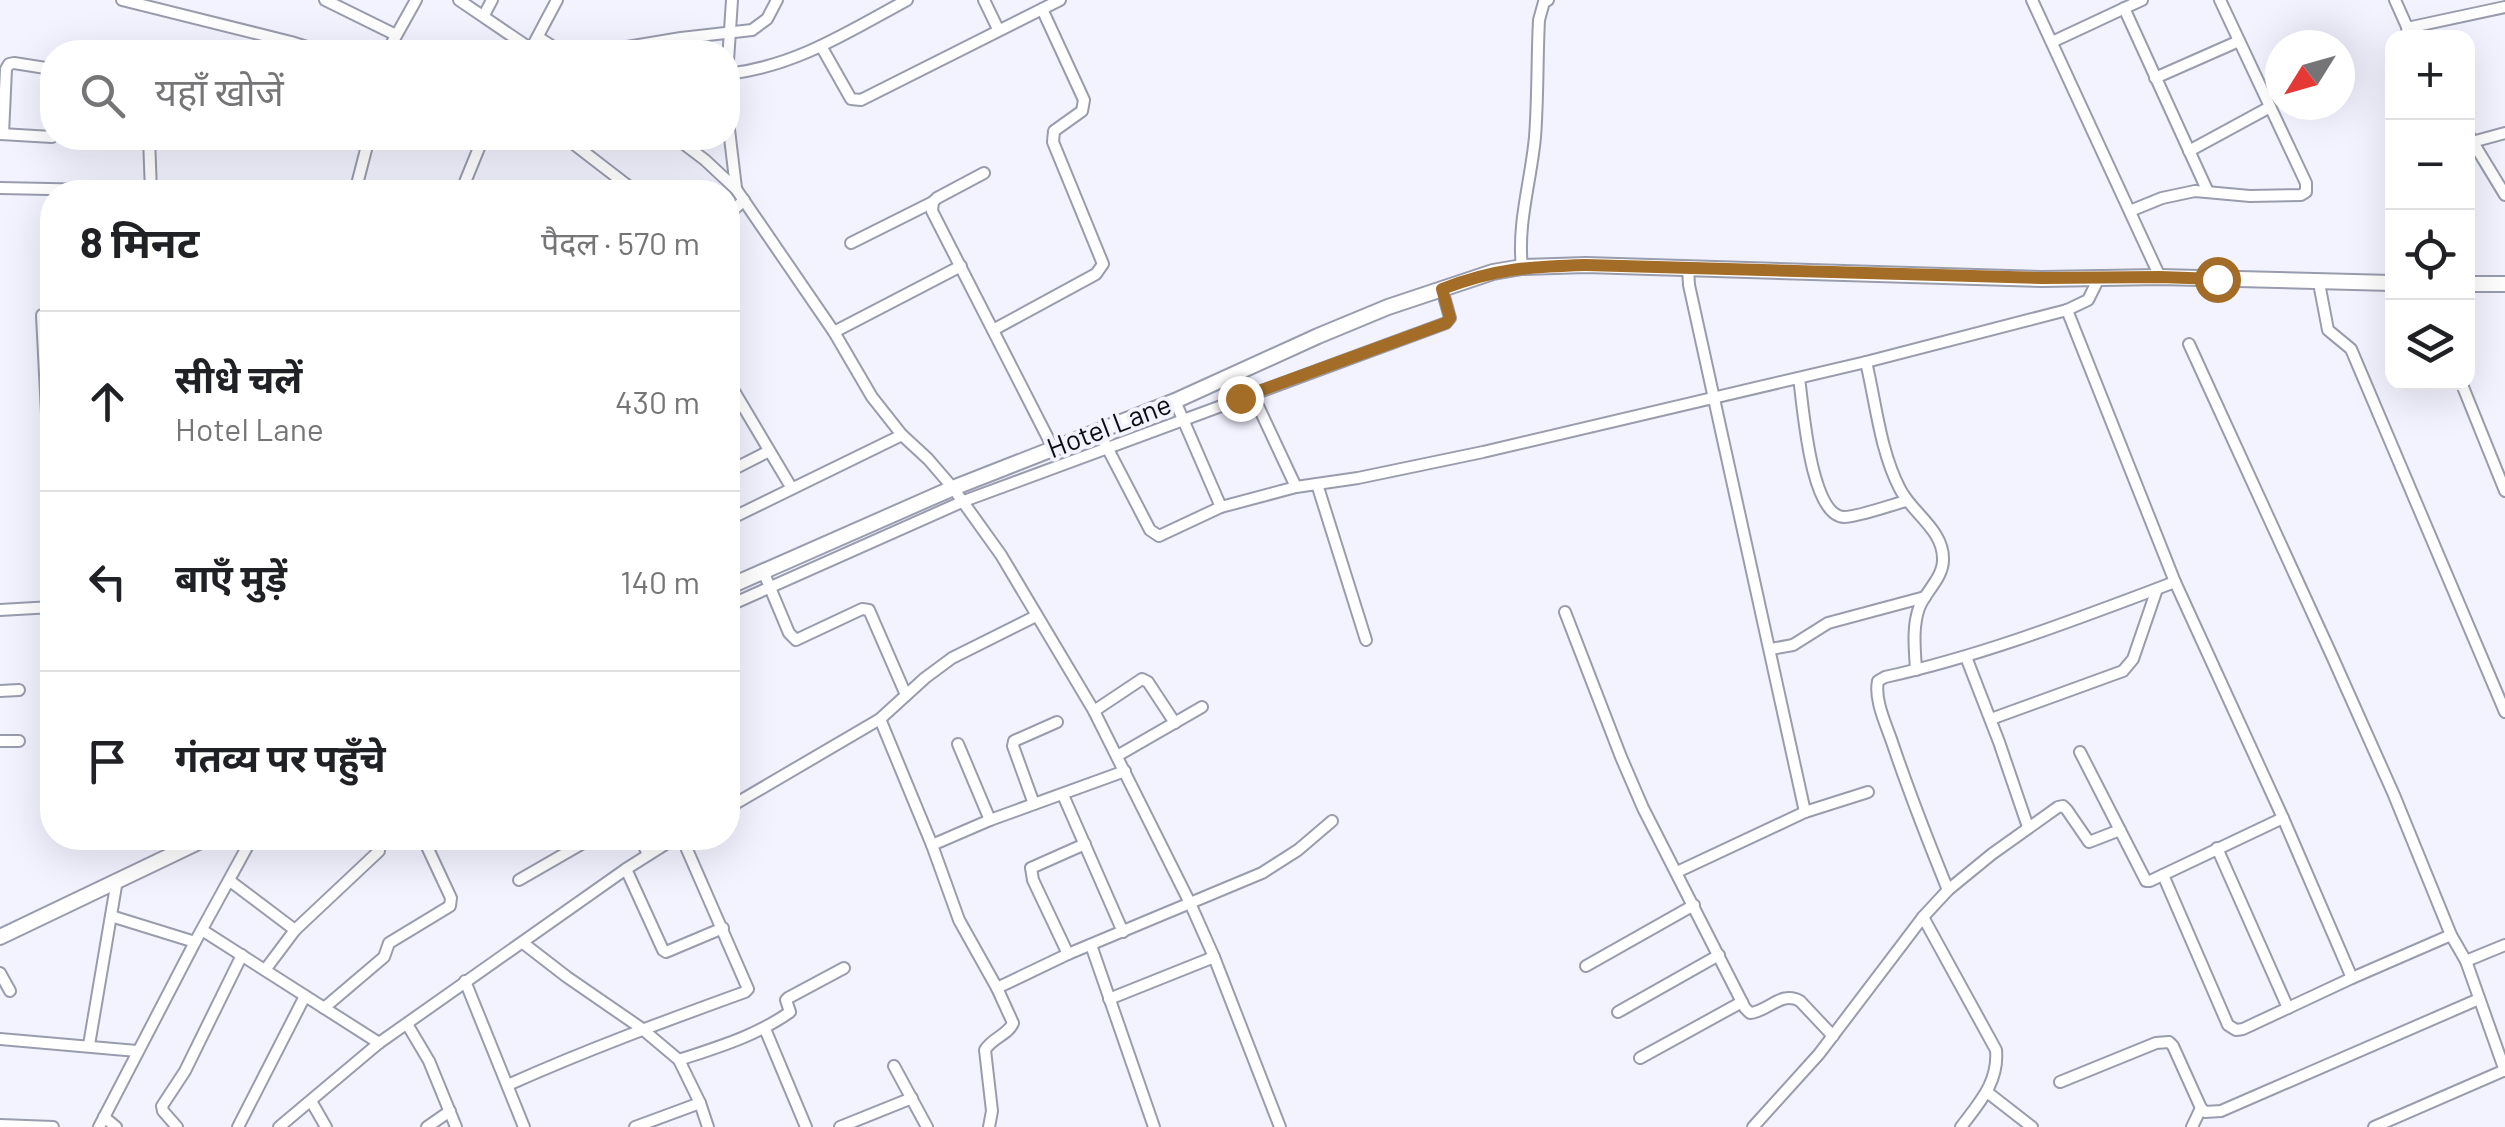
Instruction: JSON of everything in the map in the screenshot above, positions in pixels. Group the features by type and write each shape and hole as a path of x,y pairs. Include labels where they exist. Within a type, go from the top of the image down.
{"street":[{"path":"122,0 281,40"},
{"path":"325,0 396,35"},
{"path":"393,40 416,0"},
{"path":"459,0 516,40"},
{"path":"484,15 492,0"},
{"path":"536,40 557,0"},
{"path":"730,40 732,0"},
{"path":"670,40 752,30 766,19 777,0"},
{"path":"740,72 799,58 907,0"},
{"path":"984,0 998,29"},
{"path":"821,46 855,101 1060,0"},
{"path":"1522,267 1522,218 1535,134 1539,20 1548,0"},
{"path":"2032,0 2160,277"},
{"path":"2052,42 2142,0"},
{"path":"2220,0 2265,96"},
{"path":"2395,0 2408,30"},
{"path":"2420,30 2505,7"},
{"path":"993,330 1096,274 1102,264 1053,142 1054,131 1082,111 1084,100 1042,8"},
{"path":"2124,8 2208,192"},
{"path":"538,36 544,40"},
{"path":"2154,78 2240,41"},
{"path":"40,66 8,64 2,134 40,136"},
{"path":"2190,151 2265,110"},
{"path":"2130,211 2195,191 2250,196 2306,192 2306,182 2276,120"},
{"path":"2475,137 2505,133"},
{"path":"2475,146 2505,195"},
{"path":"150,150 151,180"},
{"path":"358,180 365,150"},
{"path":"466,180 477,150"},
{"path":"582,150 620,180"},
{"path":"692,150 726,180"},
{"path":"731,150 735,180"},
{"path":"851,243 984,174"},
{"path":"0,188 40,189"},
{"path":"740,194 834,332 872,397 958,495 1001,555 1094,711 1190,903 1280,1127"},
{"path":"740,204 744,200"},
{"path":"933,202 932,211 1053,448"},
{"name":"Hotel Lane","path":"740,584 766,579 958,495 1053,448 1102,440 1179,410 1318,336 1388,307 1445,299 1493,272 1586,265 1688,276 1750,271 2042,278 2096,285 2160,277 2385,283"},
{"path":"834,332 961,266"},
{"path":"1688,276 1805,812"},
{"path":"2319,283 2328,330 2351,348 2501,692 2505,712"},
{"path":"2475,284 2505,284"},
{"path":"1102,440 1156,536 1222,507 1296,487 1483,452 2068,310 2082,304 2096,285"},
{"path":"958,495 1179,410 1252,394 1446,323 1450,318 1445,299"},
{"path":"2068,310 2176,582 2352,978"},
{"path":"2189,344 2394,795 2451,935 2466,960 2505,1070 2374,1127"},
{"path":"1866,362 1886,454 1897,484 1906,501 1934,530 1943,560 1915,625 1916,670"},
{"path":"1799,378 1814,476 1832,512 1843,517 1906,501"},
{"path":"2464,390 2505,492"},
{"path":"1252,394 1296,487"},
{"path":"1179,410 1222,507"},
{"path":"740,411 791,487"},
{"path":"740,514 902,435"},
{"path":"740,466 769,451"},
{"path":"1317,484 1366,640"},
{"path":"740,597 766,579 796,640 862,608 869,610 906,694"},
{"path":"1948,890 1907,787 1876,690 1878,681 2027,638 2176,582"},
{"path":"1991,719 2122,671 2133,659 2157,589"},
{"path":"1770,649 1793,645 1828,622 1925,597"},
{"path":"0,610 40,608"},
{"path":"1564,612 1643,808 1742,1002 1750,1013 1757,1013 1782,998 1793,997 1833,1036"},
{"path":"740,801 880,720 952,658 1036,616"},
{"path":"1966,657 2028,827"},
{"path":"1094,711 1142,679 1176,723"},
{"path":"0,691 19,690"},
{"path":"1118,756 1202,707"},
{"path":"880,720 959,920 1013,1024 984,1050 992,1111 989,1127"},
{"path":"1034,804 1014,740 1057,722"},
{"path":"0,741 20,741"},
{"path":"958,744 990,820"},
{"path":"2080,752 2146,880 2282,818"},
{"path":"932,845 1125,771"},
{"path":"1677,872 1805,812 1868,792"},
{"path":"1064,795 1122,932"},
{"path":"1756,1126 1948,890 2028,827 2063,806 2089,842 2120,830"},
{"path":"997,988 1262,873 1298,850 1332,821"},
{"path":"1068,954 1031,868 1084,844"},
{"path":"2217,848 2288,1008"},
{"path":"0,937 180,850"},
{"path":"116,1127 101,1122 246,850"},
{"path":"324,1008 384,958 390,943 450,906 452,898 429,850"},
{"path":"519,880 571,850"},
{"path":"646,850 648,854"},
{"path":"279,1127 406,1024 656,850"},
{"path":"508,1086 641,1028 748,988 685,850"},
{"path":"265,970 296,930 379,851"},
{"path":"626,869 666,952 722,928"},
{"path":"2163,875 2232,1029 2242,1030 2451,935"},
{"path":"89,1045 117,879"},
{"path":"230,881 296,930"},
{"path":"1586,966 1694,906"},
{"path":"111,916 195,942"},
{"path":"1923,917 1996,1050 1993,1080 1961,1127"},
{"path":"202,930 379,1044"},
{"path":"523,943 679,1060 708,1127"},
{"path":"2466,960 2505,944"},
{"path":"1091,945 1154,1127"},
{"path":"1618,1012 1718,954"},
{"path":"178,1127 162,1106 185,1070 242,955"},
{"path":"1110,999 1214,957"},
{"path":"679,1060 764,1028 790,1012 788,998 844,968"},
{"path":"0,973 10,992"},
{"path":"466,981 524,1127"},
{"path":"238,1127 304,996"},
{"path":"2060,1082 2169,1042 2201,1108 2205,1112 2222,1111 2480,998"},
{"path":"1640,1058 1742,1002"},
{"path":"406,1024 429,1061 456,1127"},
{"path":"764,1028 806,1127"},
{"path":"0,1038 137,1051"},
{"path":"894,1066 927,1127"},
{"path":"1987,1092 2032,1127"},
{"path":"840,1127 912,1098"},
{"path":"311,1101 326,1127"},
{"path":"635,1127 700,1103"},
{"path":"2192,1127 2201,1108"},
{"path":"428,1127 450,1111"},
{"path":"0,1124 53,1127"}],"route":[{"path":"1240,398 1446,323 1450,318 1442,289 1470,278 1522,267 1586,265 2217,279"}]}
